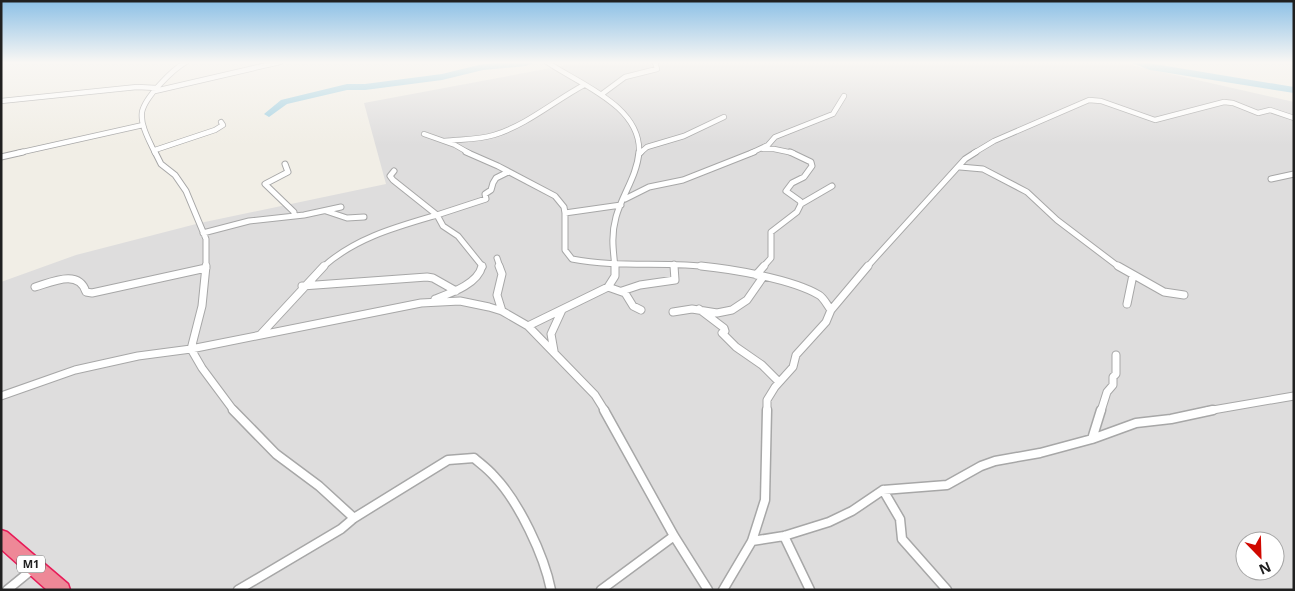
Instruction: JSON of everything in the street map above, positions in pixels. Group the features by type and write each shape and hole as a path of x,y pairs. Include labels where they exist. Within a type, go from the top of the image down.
{"highway":[{"name":"M1","path":"1,538 61,590"}],"street":[{"path":"1,101 112,90"},
{"path":"156,90 144,104 142,111 143,125 161,164 175,175 186,191 206,239 206,268 202,306 191,349 202,368 231,408 276,454 319,486 354,518"},
{"path":"442,141 492,136 505,131 546,109 561,97 575,90"},
{"path":"528,326 608,287 615,280 617,269 612,241 615,221 631,184 639,154 638,136 631,122 620,109 602,94 593,90"},
{"path":"602,94 608,90"},
{"path":"754,152 768,145 775,137 833,114 844,96"},
{"path":"723,590 752,541 765,500 767,400 779,382 793,367 796,355 826,322 831,310 882,249 960,167 965,159 994,141 1089,100 1100,101 1156,120 1228,102 1258,113 1270,110 1294,118"},
{"path":"639,154 647,147 684,136 724,117"},
{"path":"154,150 215,130 223,125 221,122"},
{"path":"1,157 143,125"},
{"path":"424,134 455,145 555,196 564,207 566,230 564,248 567,256 572,260 616,265 674,264 722,267 816,293 821,296 831,310"},
{"path":"565,214 622,202 649,187 683,180 727,161 771,148 805,158 811,162 812,166 804,177 792,183 786,191 800,201 801,204"},
{"path":"285,164 288,172 286,174 265,184 294,212 294,215"},
{"path":"960,167 973,167 989,171 1027,192 1057,220 1119,267 1164,292 1184,295"},
{"path":"394,171 390,176 393,180 437,215 443,226 458,236 483,267 479,274 470,282 456,291 429,302"},
{"path":"260,334 302,286 350,246 399,226 486,199 485,194 491,190 491,184 496,178 508,172"},
{"path":"1271,179 1294,174"},
{"path":"672,312 699,309 717,313 732,310 747,300 771,258 771,232 797,212 801,204 832,186"},
{"path":"203,233 250,221 342,207"},
{"path":"322,211 333,212 339,217 354,220 364,217"},
{"path":"497,258 502,274 498,295 502,311"},
{"path":"608,287 622,291 640,285 675,280 674,264"},
{"path":"35,287 65,278 74,278 82,280 86,292 92,293 206,268"},
{"path":"1127,304 1133,274"},
{"path":"302,286 427,277 433,278 456,291"},
{"path":"622,291 633,306 641,310"},
{"path":"1,396 75,370 138,356 191,349 429,302 460,301 476,303 502,311 528,326 602,405 674,536 708,590"},
{"path":"699,309 724,328 725,331 722,333 734,347 762,365 779,382"},
{"path":"555,354 551,334 562,310"},
{"path":"1092,439 1107,392 1113,385 1116,355"},
{"path":"752,541 784,536 829,522 852,511 883,490 947,485 995,461 1040,453 1092,439 1136,423 1171,419 1220,408 1294,396"},
{"path":"238,590 341,529 354,518 448,460 474,458 496,477 526,526 550,579 551,590"},
{"path":"883,490 900,519 902,539 947,590"},
{"path":"601,590 674,536"},
{"path":"784,536 810,590"},
{"path":"7,590 35,567"}],"shaded area":[{"path":"436,90 1239,90 1294,102 1294,590 1,590 1,282 76,255 200,223 386,184 364,103"}],"waterway":[{"path":"269,114 284,102 336,90"}]}
